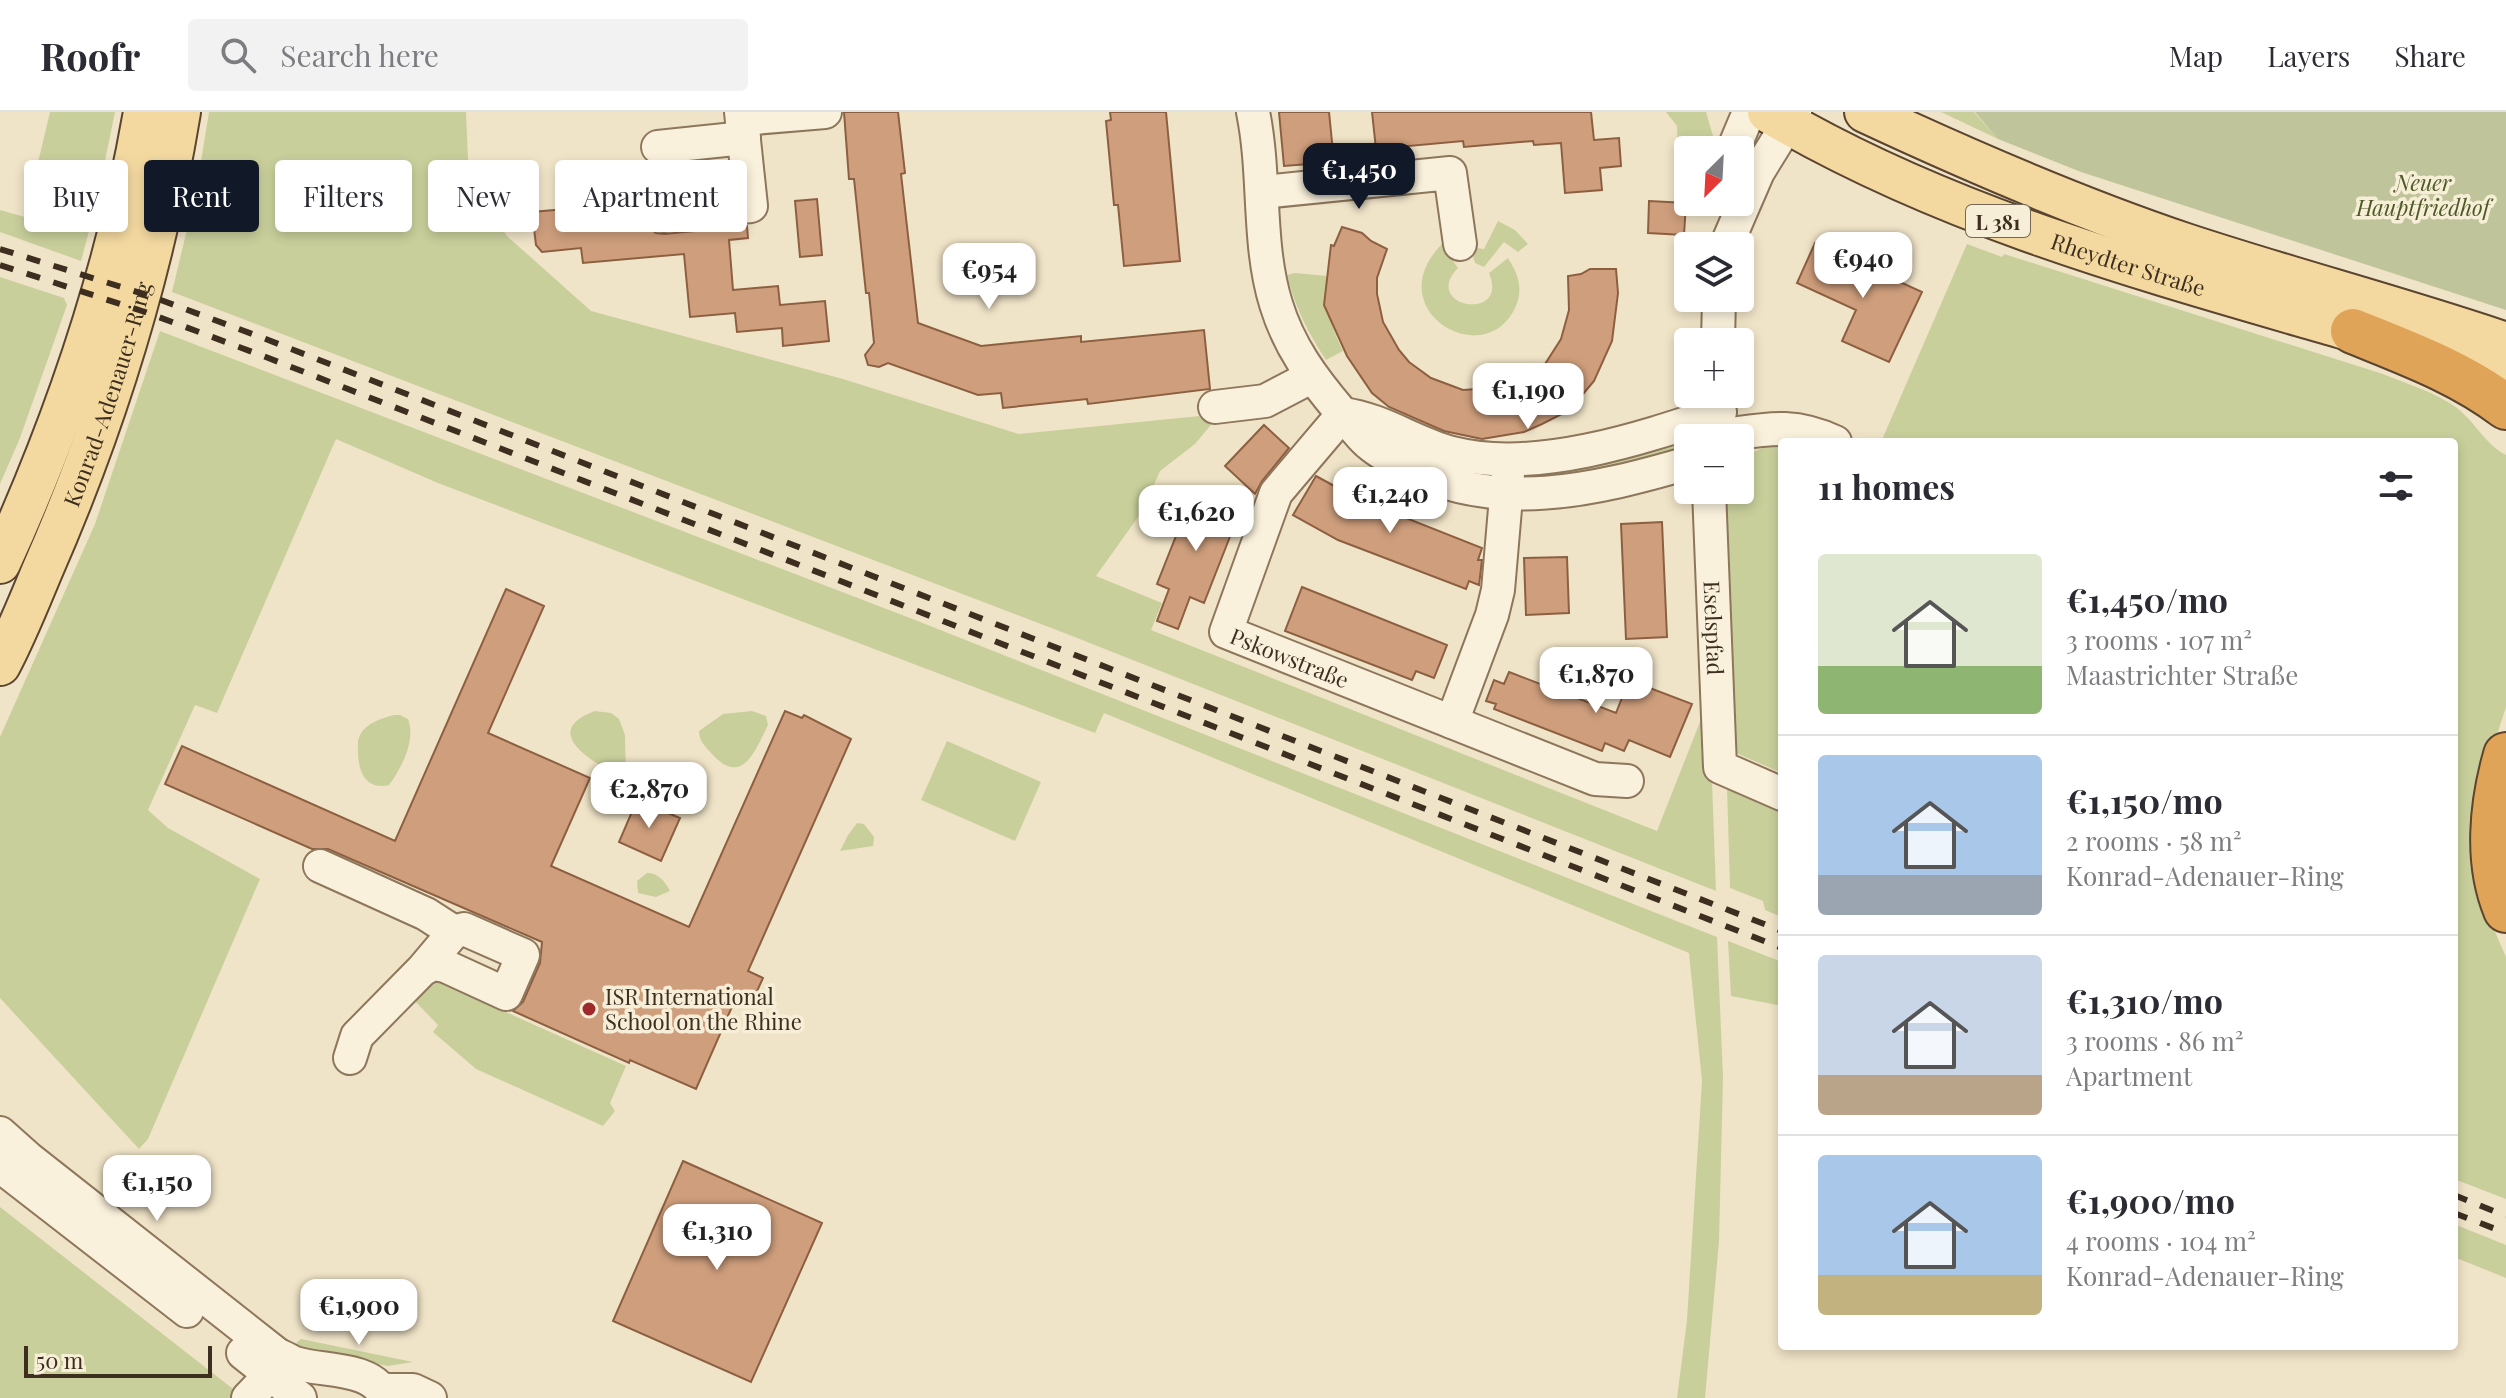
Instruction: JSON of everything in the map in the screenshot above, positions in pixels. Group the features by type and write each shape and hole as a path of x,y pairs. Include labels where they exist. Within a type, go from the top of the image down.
{"highway":[{"path":"2353,331 2479,386 2506,407"},
{"path":"2506,755 2499,779 2494,843 2500,896 2506,910"}],"main road":[{"name":"Konrad-Adenauer-Ring","path":"0,563 30,496 93,323 122,216 144,112"},
{"name":"Konrad-Adenauer-Ring","path":"0,665 68,513 106,405 128,336 157,224 180,112"},
{"name":"Rheydter Straße","path":"1865,112 2039,190 2174,239 2506,343"},
{"name":"Rheydter Straße","path":"1783,116 1824,144 1998,221 2164,276 2506,375"}],"street":[{"path":"1253,112 1267,259 1275,303 1294,348 1311,377 1367,442 1417,472 1475,491 1507,494 1542,495 1575,490 1674,466"},
{"path":"1739,136 1749,112"},
{"path":"1895,112 1946,150"},
{"path":"658,147 742,123 810,113"},
{"path":"1730,232 1783,116"},
{"path":"742,123 746,160"},
{"path":"747,169 751,206 747,206"},
{"path":"1263,192 1450,173 1460,244"},
{"path":"1215,407 1265,401 1311,377"},
{"path":"1343,414 1378,422 1405,437 1453,453 1508,460 1557,456 1675,427 1718,420 1788,427 1826,438"},
{"name":"Pskowstraße","path":"1343,414 1276,493 1226,632 1595,779 1627,781"},
{"path":"1452,722 1492,615 1498,590 1508,460"},
{"name":"Eselspfad","path":"1710,504 1720,767 1778,792"},
{"path":"320,866 426,914 454,932"},
{"path":"350,1058 357,1036 422,970 454,932 464,929 523,955 506,994 445,966 433,964 422,970"},
{"path":"0,1133 13,1166 274,1364 300,1398"},
{"path":"248,1398 274,1364 295,1363 361,1376 384,1394 413,1390 430,1398"}],"green space":[{"path":"50,112 115,112 105,160 39,160"},
{"path":"209,112 466,112 468,160 428,160 428,232 504,232 591,311 843,379 1019,434 1220,414 1195,444 1160,471 1143,510 1096,576 1162,603 1151,630 1657,831 1709,699 1716,891 1067,634 172,292 186,232 259,232 259,160 201,160"},
{"path":"1666,112 1706,112 1713,136 1677,136 1677,126"},
{"path":"1941,112 1974,112 1998,139"},
{"name":"Neuer Hauptfriedhof","path":"1975,112 2506,112 2506,310 2081,172 1998,139"},
{"path":"0,210 24,217 24,232 89,232 81,261 0,232"},
{"path":"1498,221 1515,230 1528,244 1518,252 1504,242 1484,267 1475,263 1470,247 1484,249"},
{"path":"1442,244 1458,268 1449,281 1450,292 1457,300 1467,304 1478,304 1488,299 1492,289 1489,273 1508,258 1517,277 1519,296 1514,310 1499,328 1480,335 1460,334 1442,325 1428,310 1422,290 1425,268"},
{"path":"1967,244 2383,374 2440,397 2457,408 2492,445 2506,455 2506,707 2494,744 2489,918 2506,957 2506,1199 2458,1181 2458,438 1883,438"},
{"path":"1287,275 1327,276 1329,314 1343,351 1326,360 1294,298"},
{"path":"0,277 64,298 67,305 20,438 0,484"},
{"path":"160,331 910,618 1717,937 1723,1077 1719,1241 1705,1398 1677,1398 1687,1320 1702,1081 1689,953 1104,713 1095,733 438,483 336,439 217,713 195,705 148,810 168,828 260,879 148,1139 139,1149 0,998 0,737 95,524"},
{"path":"1674,437 1674,457 1523,483 1524,469"},
{"path":"1778,441 1778,771 1736,753 1724,608 1720,504 1754,504 1754,452"},
{"path":"595,711 611,713 619,719 625,735 626,777 587,756 571,738 571,728 578,719"},
{"path":"752,711 766,716 768,725 758,745 746,762 739,766 722,763 703,743 699,731 723,714"},
{"path":"394,715 408,719 409,744 403,762 389,785 375,785 366,779 360,768 359,737 370,724"},
{"path":"947,741 1041,782 1015,841 921,800"},
{"path":"1727,787 1778,806 1778,915 1765,910 1763,901 1730,888"},
{"path":"857,823 864,824 874,837 873,846 840,851 848,835"},
{"path":"647,873 661,878 670,891 656,897 638,893 637,881"},
{"path":"1728,941 1778,960 1778,1005 1731,996"},
{"path":"436,981 458,982 504,1003 503,1010 508,1013 626,1066 610,1103 615,1111 603,1126 476,1069 433,1032 438,1025 413,999"},
{"path":"0,1207 237,1392 232,1398 0,1398"},
{"path":"2458,1226 2506,1245 2506,1278 2458,1259"},
{"path":"301,1339 413,1362 388,1366 296,1349"}],"building":[{"path":"844,112 898,112 905,173 901,174 918,323 981,346 1081,336 1081,342 1204,330 1210,389 1088,404 1087,399 1003,408 1001,393 978,395 888,363 879,367 868,365 865,355 874,343 854,179 849,179"},
{"path":"1110,112 1166,112 1180,261 1124,266 1118,205 1114,205 1106,121 1111,120"},
{"path":"1279,112 1329,112 1334,162 1284,166"},
{"path":"1372,112 1591,112 1594,140 1619,138 1621,166 1600,168 1602,190 1565,193 1561,143 1534,145 1533,141 1464,147 1463,141 1376,149"},
{"path":"817,199 822,255 800,257 795,201"},
{"path":"1649,201 1674,202 1674,216 1685,216 1684,232 1648,233"},
{"path":"555,210 555,232 747,232 747,226 748,238 729,240 733,290 778,286 780,305 825,301 829,341 783,346 782,328 737,332 735,313 690,317 684,254 583,263 581,248 542,252 536,245 534,232 539,232 539,211"},
{"path":"1342,227 1362,233 1387,249 1377,278 1377,294 1383,322 1399,350 1409,362 1431,378 1463,390 1504,387 1534,374 1545,364 1561,339 1569,310 1568,276 1590,269 1616,269 1618,293 1612,341 1594,381 1562,414 1524,432 1482,439 1444,431 1389,407 1372,393 1347,356 1324,305 1331,245 1334,246"},
{"path":"1815,243 1922,292 1889,362 1842,341 1856,310 1797,283"},
{"path":"1264,425 1289,448 1255,494 1225,466"},
{"path":"1316,476 1358,499 1482,548 1478,560 1482,560 1479,585 1469,581 1466,589 1338,540 1293,515"},
{"path":"1195,488 1242,506 1204,603 1190,597 1178,629 1157,621 1169,589 1157,584"},
{"path":"1662,522 1667,637 1626,639 1621,524"},
{"path":"1567,557 1569,613 1526,615 1524,558"},
{"path":"1302,587 1447,645 1434,678 1416,671 1412,680 1285,631"},
{"path":"506,589 544,606 488,733 590,778 551,866 689,927 785,711 802,718 804,715 851,739 748,971 763,978 753,1000 738,993 696,1089 513,1011 523,1002 540,963 542,942 328,849 312,849 165,784 182,746 395,841"},
{"path":"1509,672 1616,713 1629,680 1692,704 1670,757 1629,740 1624,751 1605,743 1602,751 1494,709 1496,704 1486,701 1494,680 1504,684"},
{"path":"637,800 680,818 661,861 619,842"},
{"path":"683,1161 822,1223 751,1382 613,1321"}],"railway":[{"path":"0,249 150,296 263,338 1778,929"},
{"path":"0,265 145,312 258,354 1778,946"},
{"path":"2458,1197 2506,1216"},
{"path":"2458,1215 2506,1233"}],"place":[{"name":"ISR International School on the Rhine","path":"589,1009"}]}
